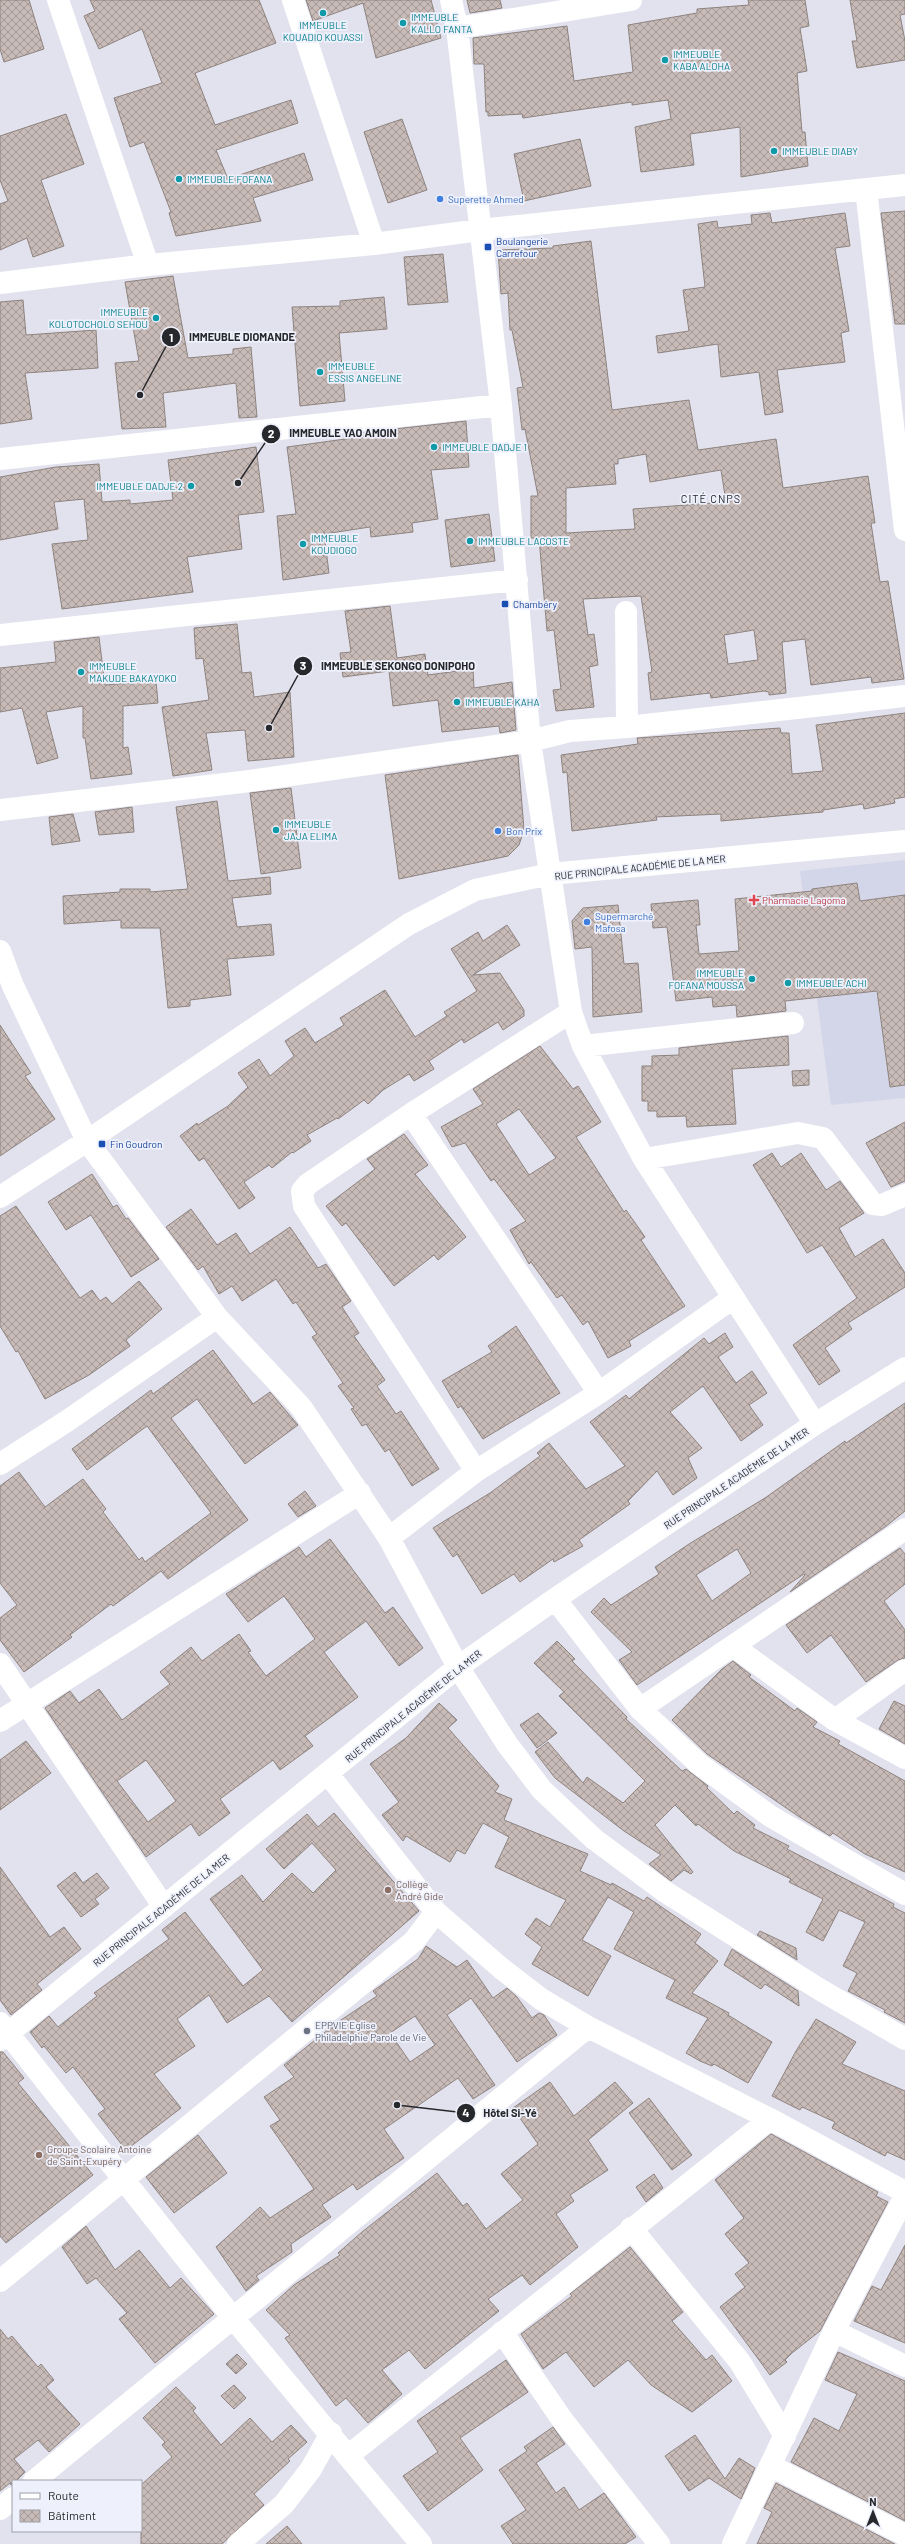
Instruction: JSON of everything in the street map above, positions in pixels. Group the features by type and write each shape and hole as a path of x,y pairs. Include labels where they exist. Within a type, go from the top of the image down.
{"street":[{"path":"58,0 148,265"},
{"path":"293,0 374,244"},
{"path":"0,1197 87,1141 409,924 475,890 550,874 530,741 501,405 456,28 451,0"},
{"path":"456,28 631,0"},
{"path":"0,283 148,265 374,244 480,230 905,185"},
{"path":"866,188 905,530"},
{"path":"0,459 501,405"},
{"path":"0,634 516,580"},
{"path":"626,612 627,727"},
{"path":"0,810 242,782 530,741 570,731 627,727 905,696"},
{"name":"RUE PRINCIPALE ACADÉMIE DE LA MER","path":"3,2033 164,1907 458,1667 555,1599 815,1424 644,1159 583,1046 571,1012 550,874 905,841"},
{"path":"0,952 13,986 87,1141 217,1317 301,1407 389,1538 458,1667 507,1744 542,1790 594,1839 664,1891 819,1989 905,2039"},
{"path":"476,1471 304,1206 302,1191 308,1184 411,1114 571,1012"},
{"path":"583,1046 793,1023"},
{"path":"411,1114 599,1393"},
{"path":"644,1159 798,1133 811,1134 823,1138 873,1204 882,1205 905,1195"},
{"path":"389,1538 476,1471 599,1393 733,1298"},
{"path":"0,1464 67,1421 217,1317"},
{"path":"815,1424 905,1368"},
{"path":"0,1722 360,1493"},
{"path":"640,1709 905,1529"},
{"path":"555,1599 640,1709 699,1764 770,1816 905,1894"},
{"path":"733,1646 835,1720 905,1758"},
{"path":"0,1664 26,1705 164,1907"},
{"path":"835,1720 905,1670"},
{"path":"328,1774 436,1912 502,1969 542,1999 588,2027 770,2119 905,2192"},
{"path":"0,2281 414,1941 436,1912"},
{"path":"35,2480 588,2027"},
{"path":"3,2033 124,2180 233,2318 331,2433 421,2544"},
{"path":"349,2455 631,2228 770,2119"},
{"path":"732,2544 771,2466 834,2331 905,2196"},
{"path":"631,2228 740,2362 785,2436"},
{"path":"834,2331 905,2366"},
{"path":"502,2332 561,2418 659,2544"},
{"path":"238,2544 284,2504 311,2469 331,2433"},
{"path":"771,2466 905,2535"},
{"path":"0,2509 12,2499"}],"shaded area":[{"path":"905,860 905,1098 831,1105 800,871"}],"building":[{"path":"0,0 29,0 44,49 4,62 0,49"},
{"path":"90,0 259,0 276,43 195,73 215,125 291,100 298,123 216,150 228,179 304,153 313,180 253,198 261,221 176,236 169,213 171,212 144,142 130,147 114,98 162,83 142,29 99,49 84,16 95,11"},
{"name":"IMMEUBLE KALLO FANTA","path":"306,0 431,0 441,38 376,58 363,3 313,21"},
{"path":"467,0 500,0 502,8 470,13"},
{"path":"748,0 805,0 809,26 800,28 807,71 797,73 802,132 805,132 808,166 741,177 740,127 690,134 694,165 641,172 635,127 671,119 668,100 632,105 632,102 523,118 522,114 488,116 488,112 486,112 484,64 474,64 473,38 567,26 574,81 633,72 628,25 697,13 697,9 749,5"},
{"path":"850,0 905,0 905,14 900,15 905,41 905,60 857,68 852,41 857,41"},
{"path":"66,114 84,164 41,180 64,246 33,257 27,238 0,250 0,204 8,201 0,180 0,136"},
{"path":"402,119 427,190 388,203 364,132"},
{"path":"580,139 591,186 524,201 514,154"},
{"path":"905,211 905,324 895,324 881,213"},
{"path":"770,213 772,223 845,213 850,246 835,248 849,331 841,333 845,362 777,370 783,412 765,415 759,372 721,377 718,344 658,353 656,336 689,331 683,290 705,287 698,224 717,221 718,228 752,224 751,215"},
{"path":"591,241 612,410 689,400 698,450 776,439 783,488 868,476 875,523 871,523 880,582 888,581 904,679 872,683 871,677 811,685 805,639 782,642 786,693 769,695 769,692 764,691 711,698 710,693 651,700 648,673 652,672 641,596 583,599 588,635 594,634 598,665 589,667 594,707 556,711 553,690 561,689 554,630 547,631 539,538 531,538 531,496 538,496 525,429 522,430 517,388 523,387 512,330 510,330 508,293 501,294 498,250 553,248 553,246","holes":["646,454 650,482 721,470 726,502 633,509 635,529 566,533 566,488 616,484 614,464 618,464 618,459","754,630 758,660 728,664 724,635"]},
{"path":"443,254 448,302 408,305 404,257"},
{"path":"173,276 188,358 233,354 233,349 251,347 257,417 239,418 236,383 163,393 166,427 122,429 115,363 139,361 125,282"},
{"path":"384,297 387,329 339,333 345,401 300,406 292,307 340,306 340,301"},
{"path":"23,300 26,335 96,330 98,368 25,373 32,419 0,424 0,302"},
{"path":"466,421 469,467 431,470 438,519 412,523 413,532 371,537 370,527 324,534 329,573 283,580 277,516 296,514 287,447 360,437 359,433"},
{"path":"256,447 264,512 238,515 242,549 187,557 193,592 62,609 52,544 88,540 84,499 54,502 58,529 0,540 0,477 56,467 99,464 102,502 130,500 130,504 173,500 168,460"},
{"name":"IMMEUBLE LACOSTE","path":"489,514 495,561 451,567 445,520"},
{"path":"390,606 397,658 425,654 428,675 473,669 474,688 512,682 516,730 500,733 499,726 442,732 438,700 393,706 389,671 343,677 340,653 351,652 345,611"},
{"path":"237,624 242,673 251,672 254,697 290,692 294,757 248,761 245,730 206,733 212,770 173,776 162,707 209,700 203,658 196,659 194,628"},
{"path":"99,637 105,685 156,681 158,703 123,706 123,748 128,747 132,774 91,779 85,738 83,738 83,706 46,712 58,758 37,764 22,708 0,712 0,668 56,662 54,642"},
{"path":"905,713 905,797 894,799 895,803 864,809 863,804 823,810 823,812 721,821 721,814 656,817 657,820 572,831 567,772 563,773 561,755 638,744 637,738 780,728 781,733 789,733 792,774 823,771 816,725"},
{"path":"518,755 524,830 519,845 508,856 399,879 385,775"},
{"name":"IMMEUBLE JAJA ELIMA","path":"291,788 301,868 261,874 250,793"},
{"path":"217,801 228,881 270,877 271,894 232,898 237,927 271,924 274,955 227,959 231,995 190,1000 190,1006 168,1008 160,928 121,928 121,920 64,924 63,896 120,892 120,889 150,889 150,892 188,889 176,807"},
{"path":"132,807 134,832 99,835 95,812"},
{"path":"73,814 80,841 52,845 49,817"},
{"path":"857,883 860,901 905,895 905,1085 890,1087 877,991 785,1001 786,1011 737,1017 736,1005 713,1007 712,997 676,1001 667,927 653,928 651,904 698,900 700,925 696,925 699,954 739,951 735,899 812,891 812,889"},
{"path":"618,905 624,964 638,963 642,1012 593,1017 592,947 575,949 572,921 583,908"},
{"path":"507,925 520,945 473,975 500,973 524,1010 524,1016 503,1030 498,1022 464,1043 462,1039 429,1061 434,1069 414,1081 409,1074 383,1090 368,1104 364,1100 338,1119 337,1118 307,1135 311,1141 293,1153 292,1152 272,1168 269,1165 244,1182 255,1198 239,1209 204,1158 199,1161 180,1136 197,1123 198,1125 228,1106 248,1087 238,1073 259,1059 270,1076 294,1056 285,1041 305,1028 315,1043 344,1025 340,1018 385,990 415,1037 447,1016 444,1012 477,991 451,949 478,932 483,941"},
{"path":"0,1025 31,1073 25,1076 55,1119 0,1156"},
{"path":"788,1036 789,1065 732,1069 736,1124 687,1127 686,1116 657,1117 657,1111 648,1111 648,1101 642,1101 642,1066 652,1066 652,1056 679,1055 679,1048"},
{"path":"540,1046 573,1089 578,1086 601,1122 576,1137 624,1212 626,1210 645,1237 641,1240 685,1306 629,1341 631,1346 608,1358 588,1321 583,1325 562,1295 557,1298 531,1262 529,1264 510,1230 526,1221 494,1179 491,1181 465,1143 452,1147 441,1127 483,1104 473,1089","holes":["519,1109 556,1158 529,1175 496,1124"]},
{"path":"809,1070 809,1085 793,1086 792,1071"},
{"path":"905,1122 905,1181 891,1187 866,1143"},
{"path":"404,1134 428,1165 415,1174 466,1237 438,1260 434,1255 394,1286 346,1223 342,1226 326,1206 375,1169 367,1159"},
{"path":"772,1153 781,1167 801,1153 826,1190 840,1181 864,1213 839,1228 855,1257 883,1239 905,1273 905,1287 848,1323 852,1329 825,1348 840,1371 819,1385 793,1345 857,1298 822,1245 807,1253 753,1165"},
{"path":"92,1174 113,1207 117,1205 126,1219 128,1218 159,1259 131,1277 91,1215 66,1230 48,1202"},
{"path":"16,1206 80,1298 92,1290 100,1301 106,1297 112,1304 139,1281 162,1309 126,1340 130,1346 89,1375 45,1399 18,1351 16,1352 0,1326 0,1216"},
{"path":"191,1209 217,1245 236,1233 250,1254 290,1227 318,1268 326,1264 351,1301 342,1307 359,1333 354,1336 385,1380 377,1386 396,1414 401,1411 439,1469 412,1486 389,1449 385,1452 366,1424 362,1426 351,1409 354,1408 338,1386 343,1383 312,1337 317,1334 296,1302 293,1304 276,1279 242,1301 232,1286 219,1294 203,1266 198,1270 166,1227"},
{"path":"516,1326 560,1393 483,1439 461,1406 458,1408 442,1381 492,1352 488,1346"},
{"path":"725,1333 733,1347 718,1357 736,1383 752,1371 767,1393 749,1405 763,1425 741,1441 703,1386 670,1412 702,1448 688,1458 697,1478 673,1495 657,1471 628,1501 630,1504 579,1540 583,1546 554,1562 553,1559 520,1582 514,1574 482,1594 457,1554 453,1557 433,1528 490,1493 540,1456 537,1453 549,1443 586,1489 625,1466 590,1422 626,1395 629,1399 704,1338 709,1344"},
{"path":"213,1350 253,1404 270,1392 298,1425 245,1464 197,1399 171,1418 248,1520 168,1579 161,1571 113,1606 111,1604 70,1635 72,1637 24,1672 0,1640 0,1618 17,1605 0,1583 0,1486 19,1472 45,1507 83,1479 106,1509 103,1512 139,1560 142,1557 145,1562 211,1513 147,1426 87,1470 72,1449 151,1390 153,1394"},
{"path":"905,1403 905,1511 885,1527 790,1592 805,1575 804,1574 637,1685 619,1660 632,1652 591,1612 604,1598 611,1605 659,1574 655,1567 689,1544 765,1498 845,1441 846,1443","holes":["737,1549 751,1573 712,1601 696,1575"]},
{"path":"305,1491 316,1506 298,1517 288,1504"},
{"path":"330,1539 385,1613 393,1607 423,1648 399,1666 366,1621 324,1652 358,1697 305,1736 313,1746 280,1770 273,1760 220,1799 230,1813 199,1836 191,1824 146,1857 45,1708 70,1691 79,1703 99,1689 122,1720 170,1684 160,1672 191,1647 202,1661 239,1634 251,1651 248,1652 266,1676 315,1639 284,1596 248,1622 226,1594 299,1547 306,1557","holes":["146,1760 176,1801 148,1822 117,1781"]},
{"path":"900,1548 905,1554 905,1584 884,1601 905,1630 905,1658 898,1660 866,1682 831,1635 807,1653 786,1625"},
{"path":"557,1641 575,1659 572,1661 627,1717 626,1719 682,1771 686,1769 708,1786 707,1788 734,1814 737,1811 755,1825 753,1828 789,1846 787,1849 894,1904 893,1907 905,1913 905,2023 884,2012 885,2010 848,1991 857,1973 843,1966 865,1922 839,1910 823,1941 806,1932 823,1899 789,1882 791,1879 734,1851 698,1824 696,1826 675,1805 655,1825 693,1872 691,1874 684,1870 671,1881 649,1864 661,1855 624,1831 555,1778 535,1752 548,1742 583,1783 587,1777 623,1803 645,1781 559,1696 564,1692 534,1663"},
{"path":"733,1661 751,1675 749,1677 795,1711 797,1708 817,1722 813,1727 840,1741 838,1744 905,1781 905,1872 865,1854 833,1833 830,1836 798,1816 707,1754 672,1720 722,1669"},
{"path":"894,1701 905,1706 905,1744 879,1729"},
{"path":"439,1703 457,1720 448,1728 499,1786 495,1792 512,1799 504,1820 588,1854 580,1871 611,1885 612,1883 644,1901 647,1897 701,1934 695,1943 718,1961 692,1993 729,2013 728,2015 772,2042 748,2083 714,2064 712,2066 686,2053 708,2018 666,1998 675,1980 614,1949 634,1912 608,1897 582,1940 611,1956 588,1996 532,1964 542,1947 525,1934 536,1918 550,1927 566,1900 495,1867 509,1837 483,1823 465,1854 457,1850 450,1862 406,1836 403,1841 382,1815 399,1802 370,1764 406,1738"},
{"path":"538,1713 557,1733 537,1748 520,1725"},
{"path":"26,1741 51,1773 0,1810 0,1760"},
{"path":"334,1813 419,1911 292,2022 269,1996 227,2023 209,1995 177,2019 195,2046 154,2074 181,2108 126,2150 98,2114 105,2109 73,2067 66,2073 44,2046 42,2048 30,2032 49,2016 58,2027 97,1996 94,1993 169,1939 162,1930 185,1912 243,1986 263,1970 210,1899 242,1875 263,1902 292,1873 313,1893 336,1870 312,1843 284,1869 266,1849 307,1814 318,1827"},
{"path":"0,1867 50,1937 64,1927 81,1949 37,1984 42,1990 11,2015 0,2000"},
{"path":"75,1872 83,1883 97,1873 109,1888 95,1899 99,1904 81,1917 57,1886"},
{"path":"760,1931 796,1948 797,1960 757,1935"},
{"path":"426,1946 457,1967 467,1960 493,1998 507,1988 517,1997 532,2018 539,2013 544,2015 557,2035 517,2062 471,1998 447,2015 495,2085 473,2099 458,2078 384,2129 404,2158 357,2190 353,2184 322,2205 331,2217 291,2244 292,2252 256,2276 259,2280 246,2291 216,2247 260,2207 270,2218 314,2189 270,2126 280,2120 264,2097 294,2077 284,2065 335,2024 377,1996 373,1991 418,1959","holes":["415,2016 435,2045 410,2062 390,2033"]},
{"path":"732,1949 798,1991 799,2006 765,1984 761,1989 724,1965"},
{"path":"816,2019 856,2042 842,2064 905,2091 905,2160 887,2152 885,2156 832,2128 835,2122 802,2107 800,2110 772,2096 796,2051"},
{"path":"0,2052 3,2052 24,2078 18,2083 93,2175 6,2243 0,2236"},
{"path":"550,2082 574,2116 615,2082 633,2103 588,2140 608,2170 570,2195 574,2201 556,2214 578,2247 530,2285 522,2275 488,2299 499,2311 425,2369 409,2350 382,2370 402,2394 368,2423 346,2398 336,2406 285,2338 290,2335 266,2310 294,2285 340,2255 338,2253 362,2232 437,2173 463,2206 467,2203 486,2229 523,2200 501,2174 538,2144 513,2108"},
{"path":"649,2098 692,2155 672,2170 629,2113"},
{"path":"771,2134 878,2192 876,2196 888,2202 820,2331 792,2353 785,2360 787,2362 770,2375 720,2307 745,2287 735,2274 749,2263 725,2234 744,2218 715,2180"},
{"path":"198,2135 227,2173 174,2213 146,2177"},
{"path":"654,2174 663,2188 646,2202 636,2187"},
{"path":"86,2226 115,2270 139,2250 170,2288 181,2278 214,2314 155,2363 119,2319 127,2313 96,2278 87,2284 62,2247"},
{"path":"905,2245 905,2343 854,2321 872,2286 881,2290"},
{"path":"630,2247 683,2312 672,2321 706,2360 712,2355 732,2381 692,2412 651,2385 628,2360 594,2387 566,2352 543,2369 521,2334 572,2296 570,2294"},
{"path":"0,2329 8,2339 12,2336 38,2367 41,2364 54,2380 46,2387 80,2424 49,2452 38,2440 14,2459 25,2472 17,2480 12,2480 11,2485 10,2483 0,2491"},
{"path":"838,2352 905,2381 905,2521 791,2462 814,2418 839,2431 857,2394 825,2380"},
{"path":"237,2354 247,2364 236,2374 226,2364"},
{"path":"506,2360 528,2392 460,2438 483,2470 428,2511 403,2476 438,2452 417,2421"},
{"path":"234,2385 246,2398 234,2409 221,2396"},
{"path":"176,2387 196,2408 193,2411 221,2445 250,2418 272,2442 291,2425 307,2442 288,2459 290,2461 254,2494 264,2505 222,2544 141,2544 142,2484 172,2457 162,2445 165,2442 143,2418"},
{"path":"553,2427 565,2444 536,2463 556,2493 564,2487 579,2510 604,2493 636,2537 625,2544 513,2544 501,2526 526,2510 499,2470 527,2451 524,2447"},
{"path":"695,2435 725,2479 739,2458 755,2468 741,2499 709,2478 689,2491 665,2456"},
{"path":"776,2483 895,2544 757,2544 772,2512 764,2508"},
{"path":"287,2526 302,2544 266,2544"}],"place":[{"name":"IMMEUBLE KOUADIO KOUASSI","path":"323,13"},
{"name":"IMMEUBLE KALLO FANTA","path":"403,23"},
{"name":"IMMEUBLE KABA ALOHA","path":"665,60"},
{"name":"IMMEUBLE DIABY","path":"774,151"},
{"name":"IMMEUBLE FOFANA","path":"179,179"},
{"name":"Superette Ahmed","path":"440,199"},
{"name":"Boulangerie Carrefour","path":"488,247"},
{"name":"IMMEUBLE KOLOTOCHOLO SEHOU","path":"156,318"},
{"name":"IMMEUBLE ESSIS ANGELINE","path":"320,372"},
{"name":"IMMEUBLE DIOMANDE","path":"140,395"},
{"name":"IMMEUBLE DADJE 1","path":"434,447"},
{"name":"IMMEUBLE YAO AMOIN","path":"238,483"},
{"name":"IMMEUBLE DADJE 2","path":"191,486"},
{"name":"IMMEUBLE LACOSTE","path":"470,541"},
{"name":"IMMEUBLE KOUDIOGO","path":"303,544"},
{"name":"Chambéry","path":"505,604"},
{"name":"IMMEUBLE MAKUDE BAKAYOKO","path":"81,672"},
{"name":"IMMEUBLE KAHA","path":"457,702"},
{"name":"IMMEUBLE SEKONGO DONIPOHO","path":"269,728"},
{"name":"IMMEUBLE JAJA ELIMA","path":"276,830"},
{"name":"Bon Prix","path":"498,831"},
{"name":"Pharmacie Lagoma","path":"754,900"},
{"name":"Supermarché Mafosa","path":"587,922"},
{"name":"IMMEUBLE FOFANA MOUSSA","path":"752,979"},
{"name":"IMMEUBLE ACHI","path":"788,983"},
{"name":"Fin Goudron","path":"102,1144"},
{"name":"Collège André Gide","path":"388,1890"},
{"name":"EPPVIE Eglise Philadelphie Parole de Vie","path":"307,2031"},
{"name":"Hôtel Si-Yé","path":"397,2105"},
{"name":"Groupe Scolaire Antoine de Saint-Exupéry","path":"39,2155"}],"district":[{"name":"CITÉ CNPS","path":"711,499"}]}
